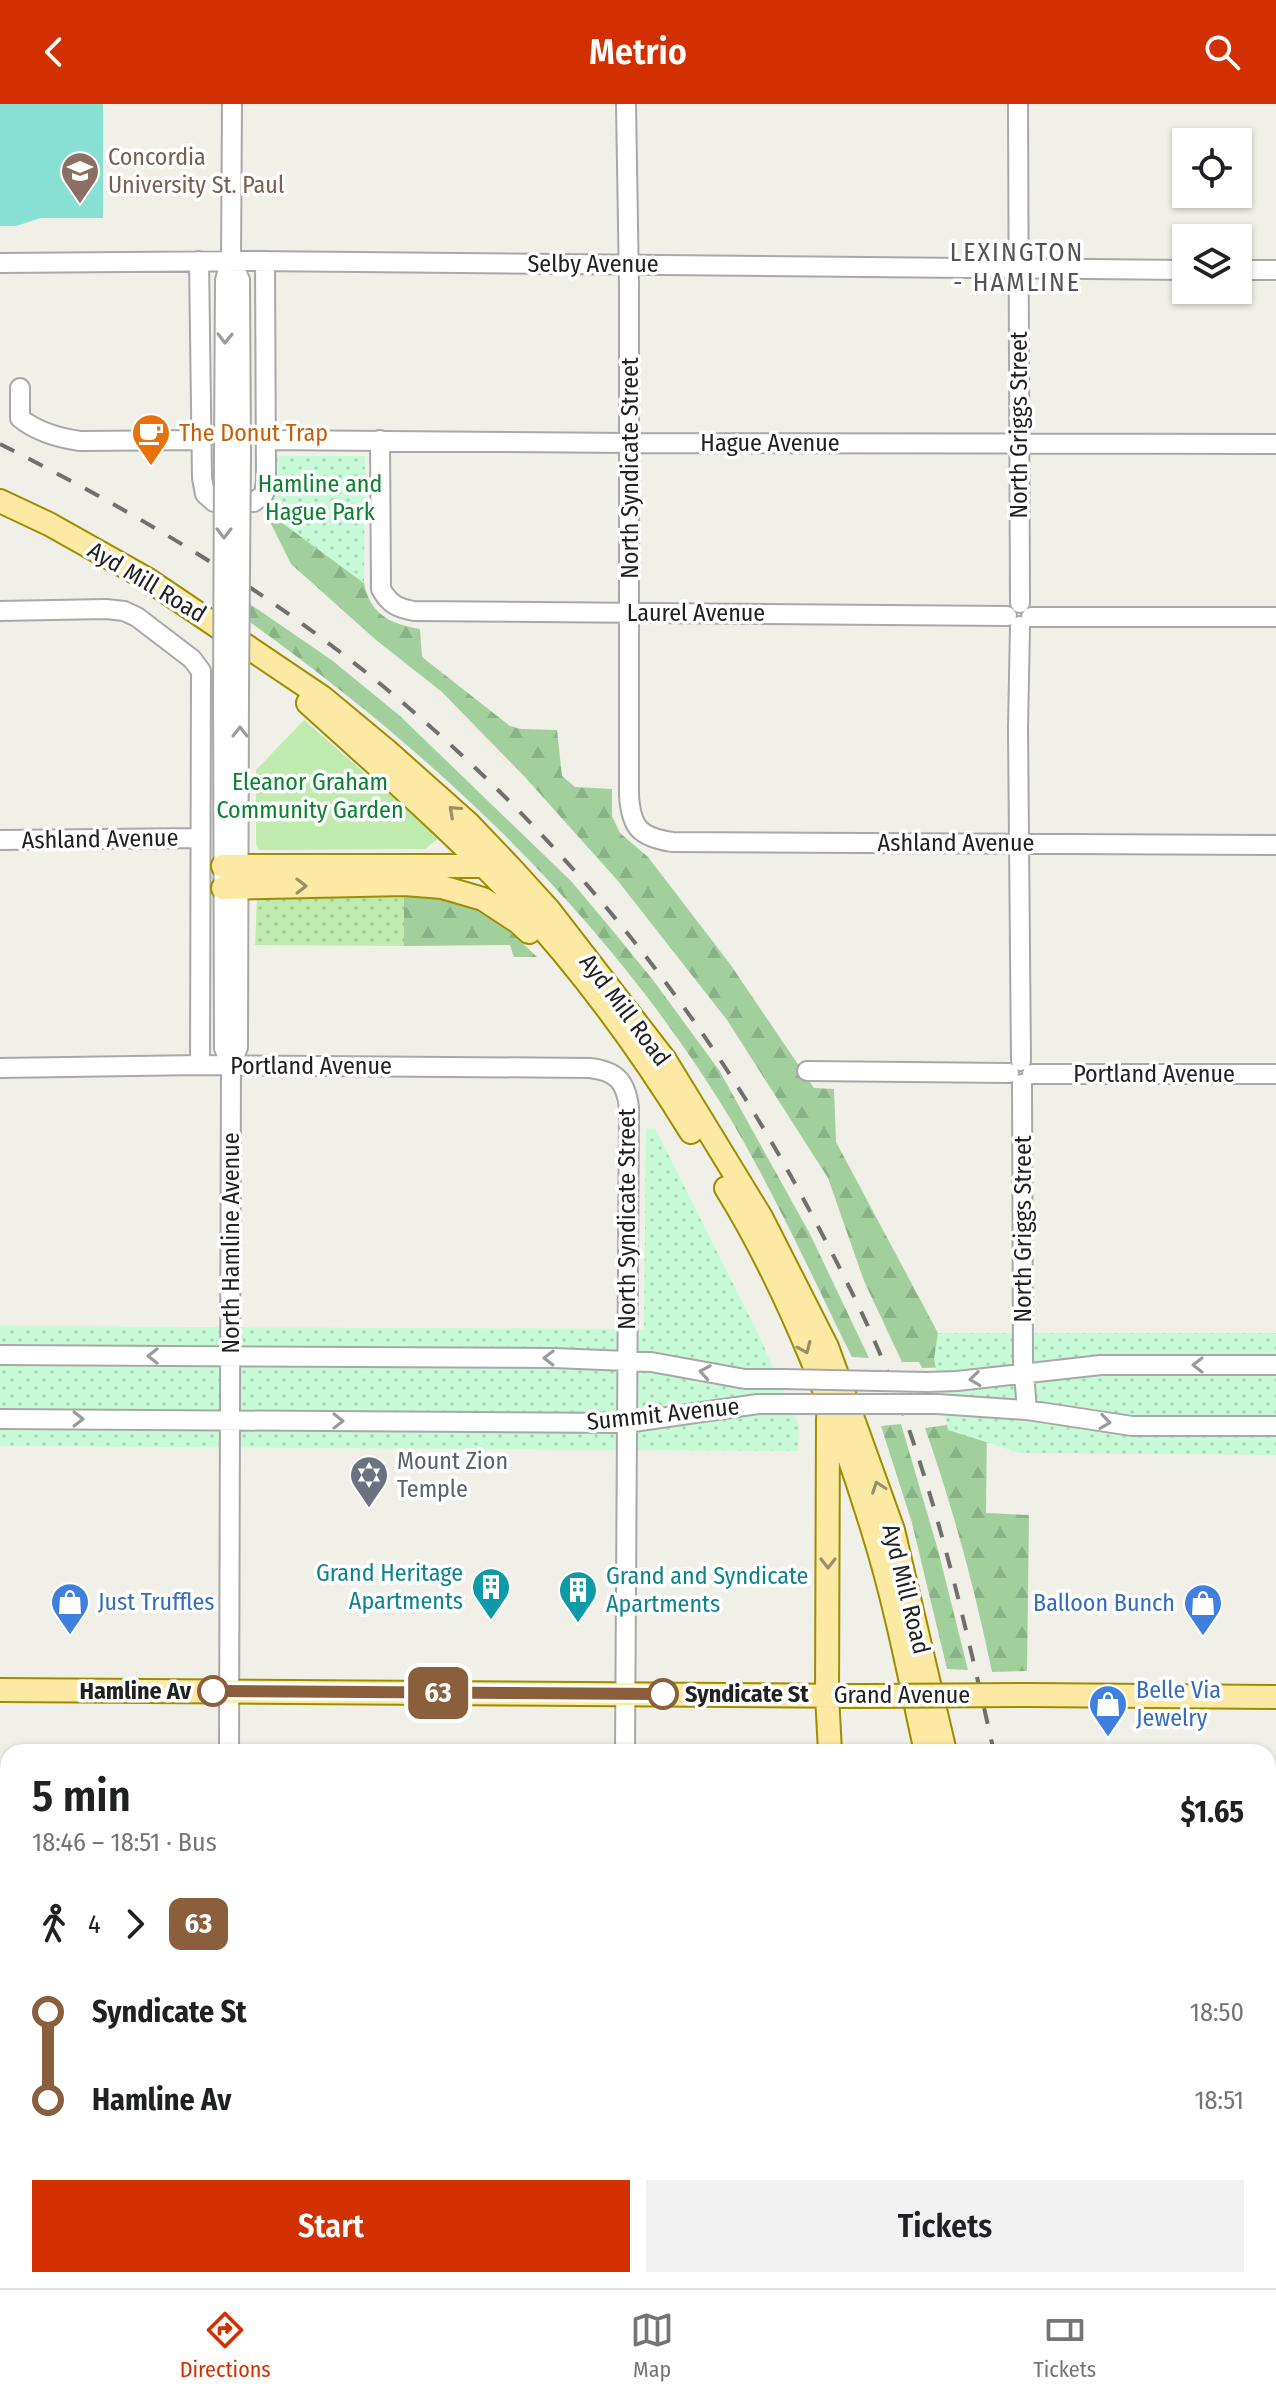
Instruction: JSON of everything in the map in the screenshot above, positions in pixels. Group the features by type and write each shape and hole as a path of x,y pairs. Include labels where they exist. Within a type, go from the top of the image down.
{"main road":[{"name":"Ayd Mill Road","path":"0,501 49,524 147,579 322,697 469,824 495,868 608,1011 677,1109 737,1206 789,1310 828,1401 875,1534 924,1744"},
{"name":"Ayd Mill Road","path":"0,515 117,575 214,636 301,697 495,868 549,910 665,1060 761,1217 827,1347 893,1530 943,1744"},
{"path":"232,877 495,868"},
{"path":"232,877 405,884 475,881 495,868"},
{"path":"405,884 463,892 499,909 518,922 608,1011"},
{"path":"828,1401 833,1695 830,1744"},
{"name":"Grand Avenue","path":"0,1690 1276,1697"},
{"path":"833,1695 842,1744"}],"street":[{"name":"North Hamline Avenue","path":"229,1744 231,1066 224,1048 232,877 232,454 240,280 231,261 232,104"},
{"name":"North Syndicate Street","path":"626,104 629,795 630,814 638,830"},
{"name":"North Griggs Street","path":"1018,104 1018,843 1023,1373 1027,1410"},
{"path":"199,261 205,494 214,502 254,502 264,494 266,481 265,261"},
{"name":"Selby Avenue","path":"0,263 265,261 1172,270"},
{"path":"1252,270 1276,270"},
{"path":"20,388 20,418 30,426 62,438 80,441 203,440"},
{"name":"Hague Avenue","path":"265,440 1276,444"},
{"name":"Laurel Avenue","path":"380,440 381,589 388,601 398,608 414,611 1276,617"},
{"path":"0,611 124,611 137,617 192,659 201,671 200,1065"},
{"name":"Ashland Avenue","path":"638,830 651,839 672,842 1276,845"},
{"name":"Ashland Avenue","path":"0,840 199,838"},
{"name":"Portland Avenue","path":"0,1068 200,1065 590,1068 609,1070 619,1080"},
{"name":"Portland Avenue","path":"807,1071 1276,1074"},
{"name":"North Syndicate Street","path":"619,1080 628,1093 629,1108 625,1744"},
{"name":"Summit Avenue","path":"0,1355 538,1358 651,1362 745,1379 927,1382 1101,1365 1276,1365"},
{"name":"Summit Avenue","path":"0,1419 626,1423 758,1404 937,1404 1027,1410 1132,1426 1276,1426"}],"green space":[{"name":"Hamline and Hague Park","path":"273,456 365,456 364,583 273,516"},
{"path":"273,516 364,583 371,603 383,616 420,629 422,657 510,726 557,730 562,776 575,787 612,789 612,816 620,833 648,857 730,964 814,1088 834,1089 836,1142 938,1333 1002,1333 954,1367 922,1368 919,1362 902,1362 864,1281 828,1178 727,1020 618,881 524,776 442,692 376,640 291,564 271,524"},
{"path":"247,602 333,661 400,716 571,881 608,925 719,1070 810,1234 869,1358 852,1357 743,1140 677,1038 625,969 569,903 448,782 316,671 247,620"},
{"name":"Eleanor Graham Community Garden","path":"304,720 439,838 425,849 259,850 256,844 256,770"},
{"path":"257,895 404,895 404,946 255,945"},
{"path":"404,895 448,897 487,909 537,957 514,957 510,945 404,946"},
{"path":"655,1128 756,1329 799,1426 798,1451 0,1446 0,1326 644,1329 646,1129"},
{"path":"938,1333 1276,1333 1276,1455 1020,1453 948,1430 934,1359"},
{"path":"901,1424 938,1550 968,1670 947,1669 912,1523 881,1426"},
{"path":"987,1426 986,1513 1029,1515 1027,1671 992,1672 963,1549 925,1428"}],"shaded area":[{"path":"0,104 103,104 103,218 41,218 16,226 0,226"}],"railway":[{"path":"0,444 175,540 319,636 404,703 483,775 558,852 628,934 693,1020 752,1109 818,1226 877,1346 912,1439 939,1528 992,1744"}],"bus line":[{"name":"63","path":"213,1691 663,1694"}],"place":[{"name":"Concordia University St. Paul","path":"80,205"},
{"name":"The Donut Trap","path":"151,467"},
{"name":"Mount Zion Temple","path":"369,1509"},
{"name":"Grand Heritage Apartments","path":"491,1621"},
{"name":"Grand and Syndicate Apartments","path":"578,1624"},
{"name":"Just Truffles","path":"70,1636"},
{"name":"Balloon Bunch","path":"1203,1637"},
{"name":"Hamline Av","path":"213,1691"},
{"name":"Syndicate St","path":"663,1694"},
{"name":"Belle Via Jewelry","path":"1108,1738"}],"district":[{"name":"LEXINGTON - HAMLINE","path":"1017,267"}]}
